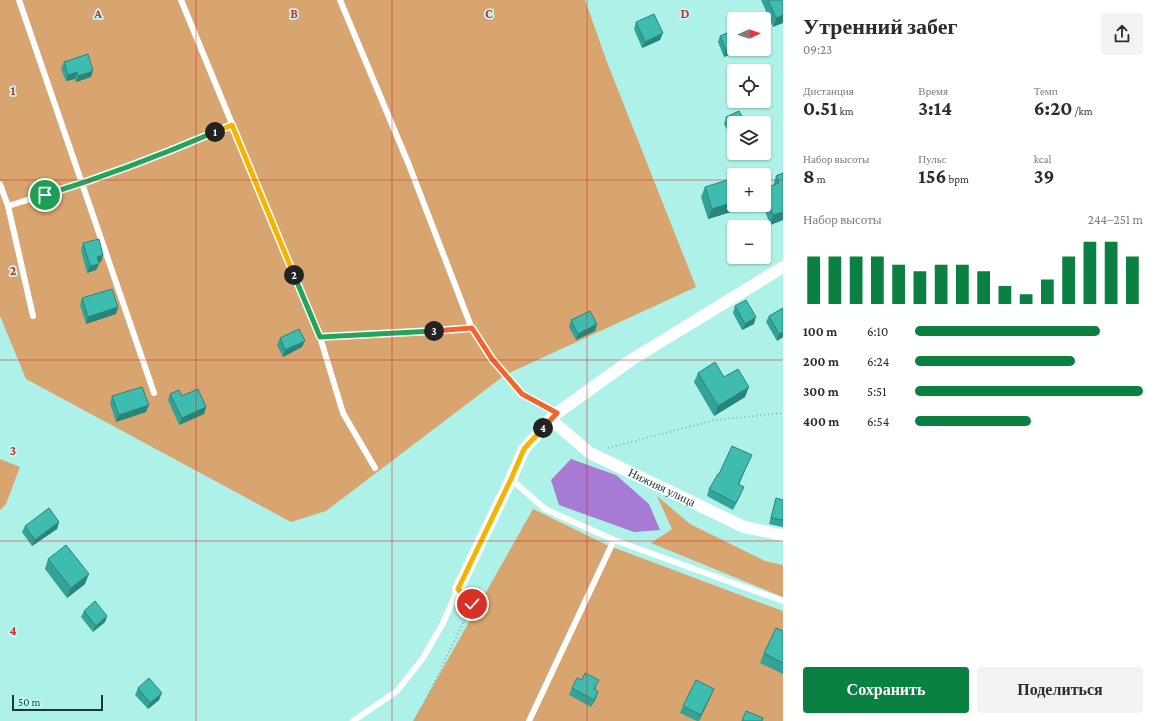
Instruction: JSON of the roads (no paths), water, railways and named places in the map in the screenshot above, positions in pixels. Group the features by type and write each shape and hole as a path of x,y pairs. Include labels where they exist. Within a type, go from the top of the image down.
{"street":[{"path":"458,589 524,449 554,416 628,362 783,267"},
{"name":"Нижняя улица","path":"554,416 590,453 744,527 783,535"}],"lane":[{"path":"19,0 154,393"},
{"path":"181,0 320,337 343,413 376,468"},
{"path":"340,0 409,165 472,328 492,359 522,394 554,416"},
{"path":"8,206 82,183 169,152 232,125"},
{"path":"0,184 8,206 33,316"},
{"path":"320,337 472,328"},
{"path":"511,479 545,509 614,540 783,601"},
{"path":"529,721 546,688 614,540"},
{"path":"353,721 397,691 423,658 443,623 458,589"}]}
